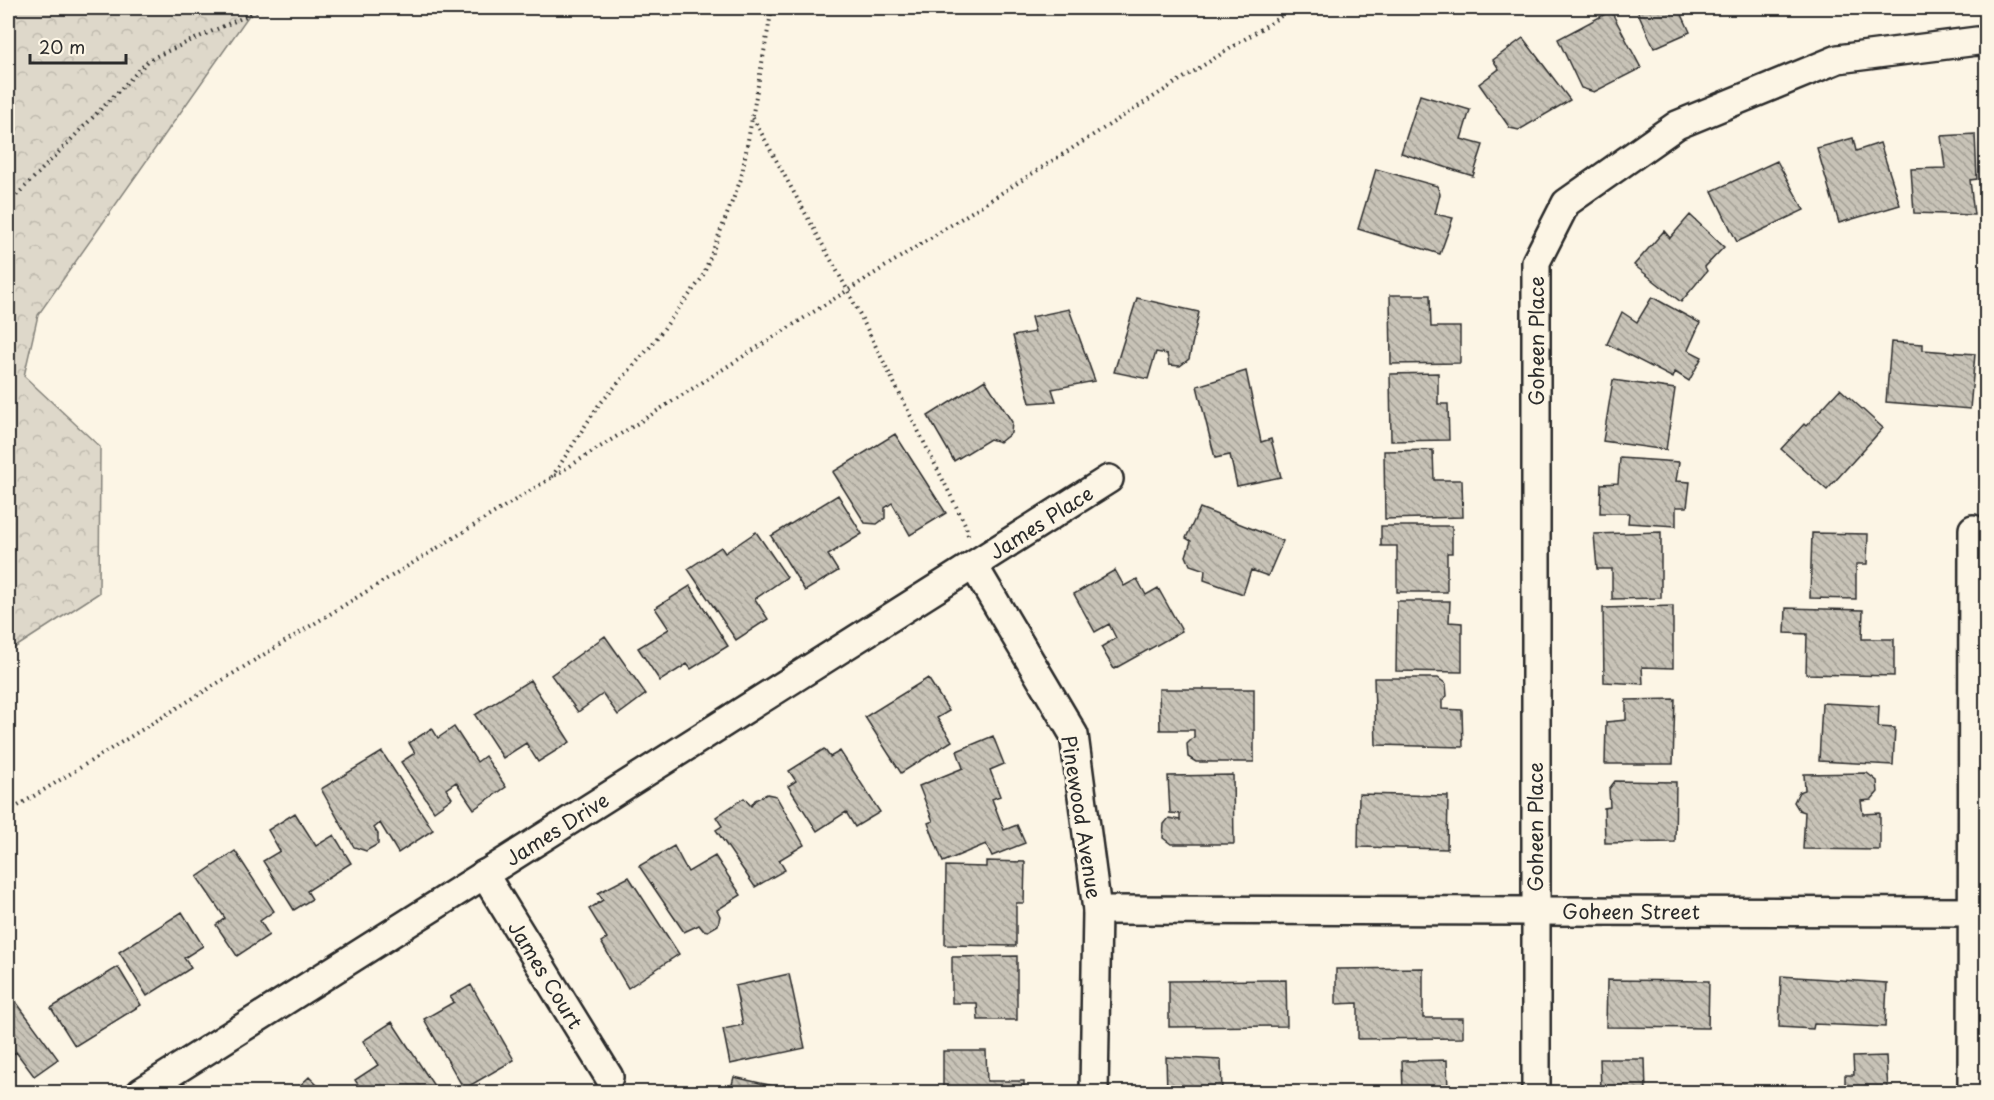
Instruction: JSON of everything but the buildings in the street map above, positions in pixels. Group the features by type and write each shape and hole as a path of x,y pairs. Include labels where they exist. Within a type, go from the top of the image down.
{"street":[{"name":"Goheen Place","path":"1536,1092 1536,262 1566,203 1677,125 1838,59 1977,41 1986,42"},
{"name":"James Place","path":"974,566 1109,479"},
{"path":"1972,1092 1980,912 1973,529"},
{"name":"James Drive","path":"141,1092 974,566"},
{"name":"Pinewood Avenue","path":"974,566 1074,735 1097,910 1094,1092"},
{"name":"James Court","path":"484,874 609,1077"},
{"name":"Goheen Street","path":"1097,910 1980,912"}],"path":[{"path":"8,204 150,59 264,8"},
{"path":"551,478 598,406 650,347 702,278 741,180 772,8"},
{"path":"8,812 551,478 1294,8"},
{"path":"752,118 848,291 966,526 974,566"}],"green space":[{"path":"8,8 254,8 38,315 24,376 100,447 99,593 8,652"}]}
